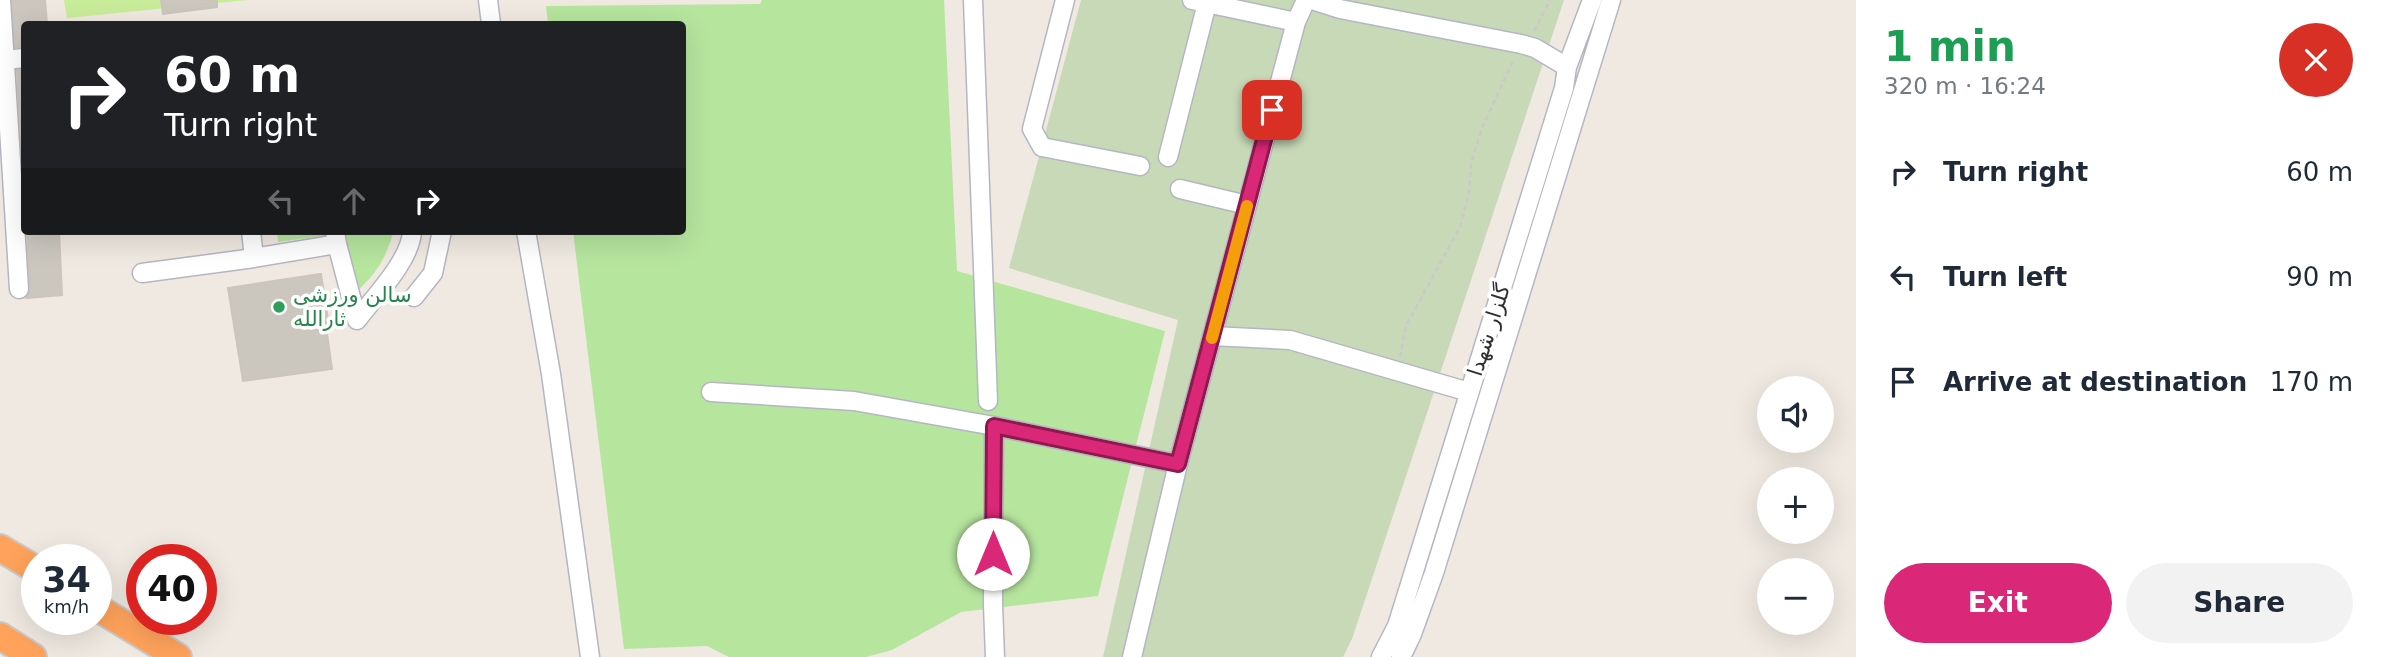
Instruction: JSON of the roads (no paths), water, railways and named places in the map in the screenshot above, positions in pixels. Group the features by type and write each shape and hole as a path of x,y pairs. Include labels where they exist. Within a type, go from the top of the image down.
{"highway":[{"path":"0,548 21,560"},
{"path":"112,617 178,657"},
{"path":"0,636 33,657"}],"street":[{"path":"1,0 19,289"},
{"path":"488,0 491,21"},
{"path":"973,0 988,401"},
{"path":"1065,0 1032,130 1042,147 1140,166"},
{"path":"1132,657 1178,464 1296,22 1306,0"},
{"path":"1312,0 1340,9 1521,44 1535,48 1567,67"},
{"name":"گلزار شهدا","path":"1381,657 1397,626 1530,201 1564,88 1567,67 1592,0"},
{"name":"گلزار شهدا","path":"1401,657 1434,573 1611,0"},
{"path":"1168,157 1199,2 1296,22"},
{"path":"3,56 21,58"},
{"path":"1180,189 1247,205"},
{"path":"251,235 254,258"},
{"path":"142,273 254,258 336,238 357,320 400,264 412,235"},
{"path":"414,297 433,273 441,235"},
{"path":"527,235 551,374 590,657"},
{"path":"1212,337 1290,340 1469,393"},
{"path":"711,392 854,401 994,426 1178,464"},
{"path":"994,426 995,657"},
{"path":"1416,565 1434,573"}],"place":[{"name":"سالن ورزشی ثارالله","path":"279,307"}]}
